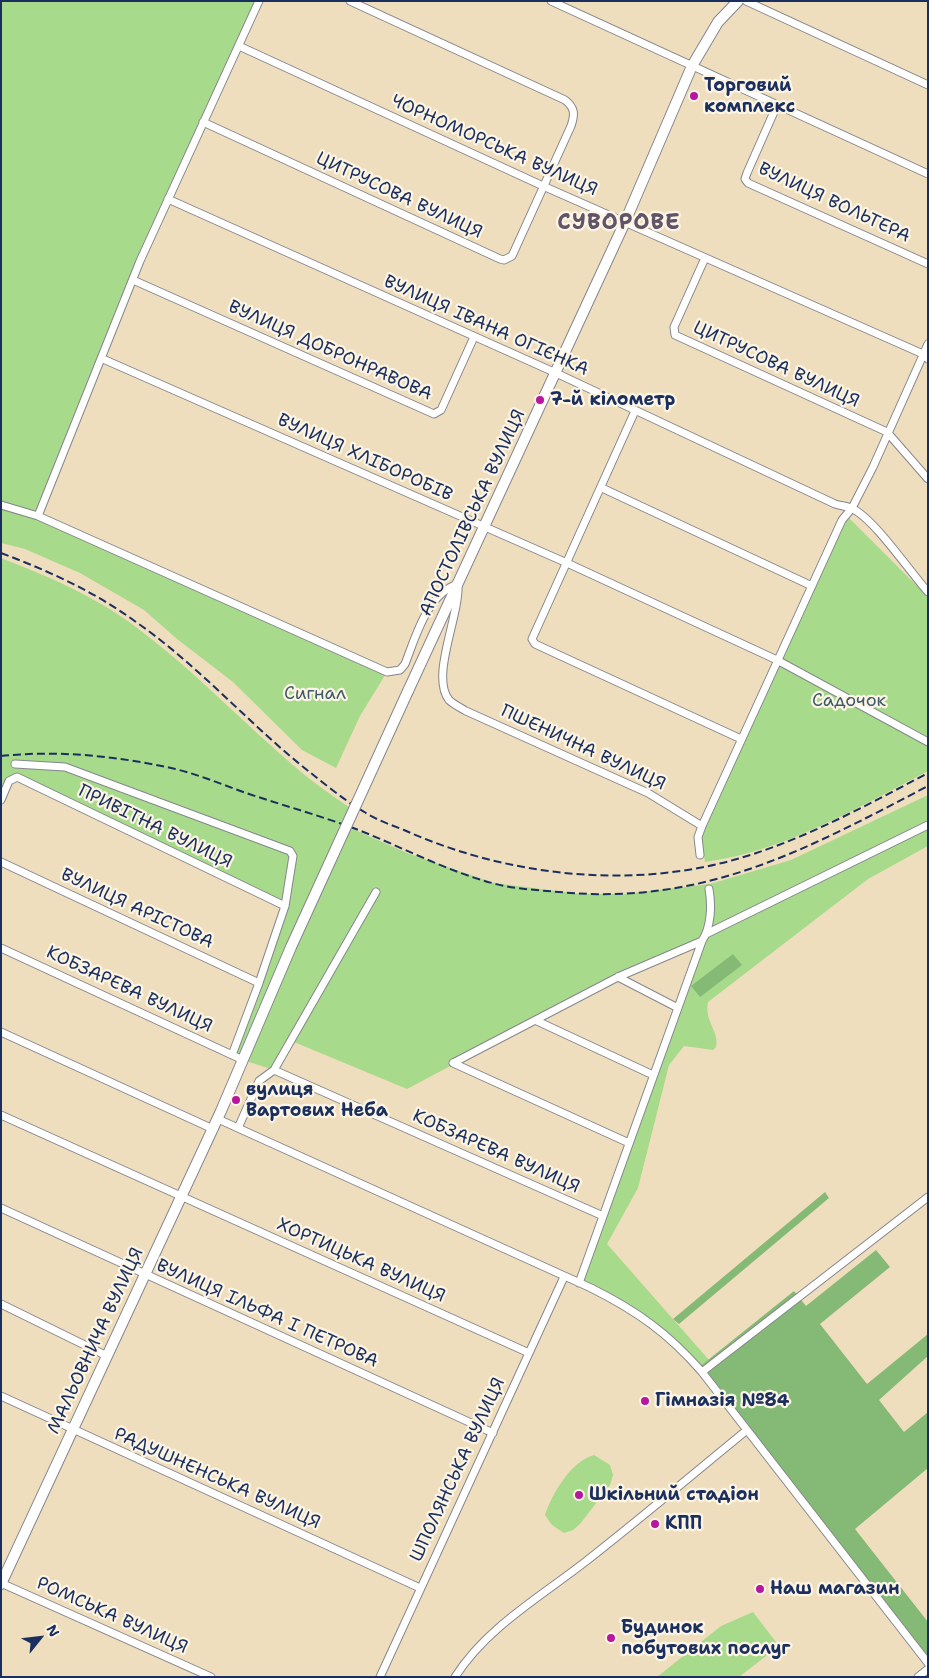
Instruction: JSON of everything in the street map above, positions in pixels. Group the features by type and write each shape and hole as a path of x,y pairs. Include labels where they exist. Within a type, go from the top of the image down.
{"street":[{"path":"38,516 103,360 133,280 259,1"},
{"name":"ЦИТРУСОВА ВУЛИЦЯ","path":"203,122 500,259 509,259 514,253 574,118 574,111 571,105 565,100 350,1"},
{"path":"551,1 928,174"},
{"path":"738,2 928,85"},
{"name":"АПОСТОЛІВСЬКА ВУЛИЦЯ","path":"243,1060 408,691 625,222 692,66 718,22 738,2"},
{"name":"ЧОРНОМОРСЬКА ВУЛИЦЯ","path":"239,46 543,186 926,357"},
{"name":"ВУЛИЦЯ ВОЛЬТЕРА","path":"777,105 748,173 746,179 748,183 928,264"},
{"name":"ВУЛИЦЯ ІВАНА ОГІЄНКА","path":"168,199 556,373 835,504 852,508 886,541 928,592"},
{"name":"ЦИТРУСОВА ВУЛИЦЯ","path":"705,258 674,327 675,335 887,432"},
{"name":"ВУЛИЦЯ ДОБРОНРАВОВА","path":"133,280 434,414 441,410 474,337"},
{"path":"700,855 698,837 702,826 842,520 852,508 873,467 887,432 926,357 928,344"},
{"name":"ВУЛИЦЯ ХЛІБОРОБІВ","path":"103,360 279,435 484,528 567,563 777,660 928,742"},
{"path":"635,411 602,488 533,634 532,640 535,644 741,739"},
{"path":"887,432 928,478"},
{"path":"602,488 812,586"},
{"path":"1,505 38,516 387,672 400,670 405,664 429,609 447,588 458,584"},
{"name":"ПШЕНИЧНА ВУЛИЦЯ","path":"458,584 459,601 442,676 444,690 450,700 466,711 648,792 702,826"},
{"path":"15,764 65,767 290,851 293,856 285,906 260,983 232,1055"},
{"name":"ПРИВІТНА ВУЛИЦЯ","path":"1,800 12,778 17,777 285,906"},
{"path":"706,934 928,825"},
{"name":"ВУЛИЦЯ АРІСТОВА","path":"1,862 260,983"},
{"path":"579,1283 706,934 710,915 709,890"},
{"path":"238,1128 254,1089 259,1081 271,1072 376,892"},
{"path":"629,1143 454,1064 618,977 702,941"},
{"name":"КОБЗАРЕВА ВУЛИЦЯ","path":"1,948 243,1060"},
{"path":"618,977 678,1008"},
{"path":"537,1021 654,1075"},
{"path":"1,1032 212,1129"},
{"path":"243,1060 219,1115 238,1128 579,1283 631,1309 656,1326 684,1351 702,1372 928,1663"},
{"name":"КОБЗАРЕВА ВУЛИЦЯ","path":"271,1072 603,1216"},
{"name":"ХОРТИЦЬКА ВУЛИЦЯ","path":"1,1115 528,1353"},
{"name":"МАЛЬОВНИЧА ВУЛИЦЯ","path":"1,1583 219,1115"},
{"path":"702,1372 928,1196"},
{"name":"ВУЛИЦЯ ІЛЬФА І ПЕТРОВА","path":"1,1208 493,1433"},
{"name":"ШПОЛЯНСЬКА ВУЛИЦЯ","path":"380,1677 564,1277"},
{"path":"1,1304 107,1356"},
{"name":"РАДУШНЕНСЬКА ВУЛИЦЯ","path":"1,1396 420,1588"},
{"path":"455,1677 466,1660 498,1628 621,1533 747,1430"},
{"name":"РОМСЬКА ВУЛИЦЯ","path":"1,1583 211,1677"},
{"path":"918,1677 928,1669"}],"green space":[{"name":"Сигнал","path":"1,1 259,1 140,261 38,516 387,672 360,716 336,768 302,750 233,682 177,639 144,610 80,573 25,549 1,543"},
{"name":"Садочок","path":"847,516 928,597 928,771 847,813 792,838 735,856 705,862 701,837 704,824"},
{"path":"1,558 71,588 105,606 158,644 301,772 353,810 346,826 407,853 494,883 581,894 625,894 710,884 791,860 928,795 928,846 868,879 708,1002 708,1015 716,1036 716,1047 713,1050 684,1046 669,1065 638,1188 607,1244 709,1360 698,1368 669,1337 579,1283 701,942 618,977 407,1089 294,1042 274,1070 243,1060 234,1047 285,906 17,777 12,779 1,800"},
{"path":"733,954 742,965 700,997 691,986"},
{"path":"825,1192 829,1198 679,1324 673,1319"},
{"path":"876,1250 890,1267 820,1324 867,1384 928,1334 928,1356 879,1400 904,1432 928,1412 928,1468 855,1529 928,1622 928,1663 698,1368 794,1291 806,1306"},
{"name":"Шкільний стадіон","path":"594,1455 610,1465 613,1475 610,1485 580,1524 573,1530 564,1533 552,1525 545,1515 548,1507 570,1471 586,1458"},
{"path":"753,1612 779,1646 739,1677 657,1677 721,1626"}],"railway":[{"path":"1,553 71,583 104,601 136,622 202,675 285,752 328,787 370,816 444,846 486,859 529,868 573,874 617,876 705,867 747,856 794,839 839,819 928,773"},
{"path":"1,756 22,754 87,755 129,760 181,770 343,824 474,878 509,887 534,890 611,894 661,890 707,881 752,868 839,832 928,786"}],"place":[{"name":"Торговий комплекс","path":"694,96"},
{"name":"7-й кілометр","path":"540,400"},
{"name":"вулиця Вартових Неба","path":"236,1100"},
{"name":"Гімназія №84","path":"645,1401"},
{"name":"Шкільний стадіон","path":"579,1495"},
{"name":"КПП","path":"655,1524"},
{"name":"Наш магазин","path":"760,1589"},
{"name":"Будинок побутових послуг","path":"611,1638"}],"district":[{"name":"СУВОРОВЕ","path":"619,223"}]}
